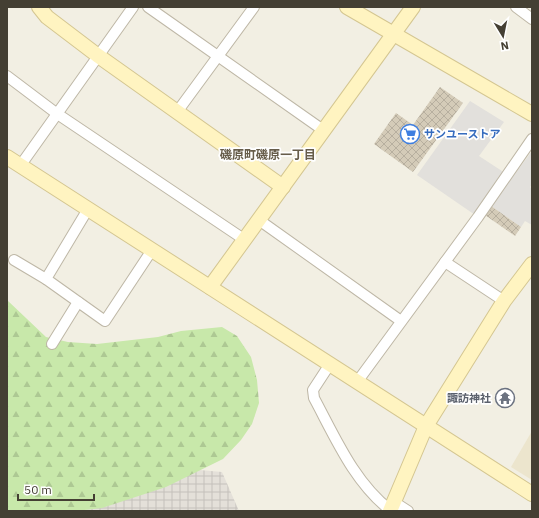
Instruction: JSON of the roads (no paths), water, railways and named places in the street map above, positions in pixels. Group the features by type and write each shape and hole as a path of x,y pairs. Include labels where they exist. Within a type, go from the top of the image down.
{"street":[{"path":"39,7 47,18 97,55 283,187"},
{"path":"20,166 97,55 133,7"},
{"path":"148,7 217,57 323,130"},
{"path":"177,112 254,7"},
{"path":"346,7 532,114"},
{"path":"210,287 323,130 395,34 413,7"},
{"path":"516,7 532,19"},
{"path":"7,76 56,113 245,240"},
{"path":"356,382 445,262 532,139"},
{"path":"7,157 532,494"},
{"path":"46,279 88,209"},
{"path":"259,220 401,321"},
{"path":"14,260 46,279 105,322 152,250"},
{"path":"445,262 504,301"},
{"path":"391,508 426,426 504,301 532,264"},
{"path":"52,344 78,302"},
{"path":"330,364 313,390 314,398 350,466 380,502 391,508 408,511"}],"place":[{"name":"サンユーストア","path":"410,134"},
{"name":"諏訪神社","path":"505,398"}],"district":[{"name":"磯原町磯原一丁目","path":"268,154"}]}
